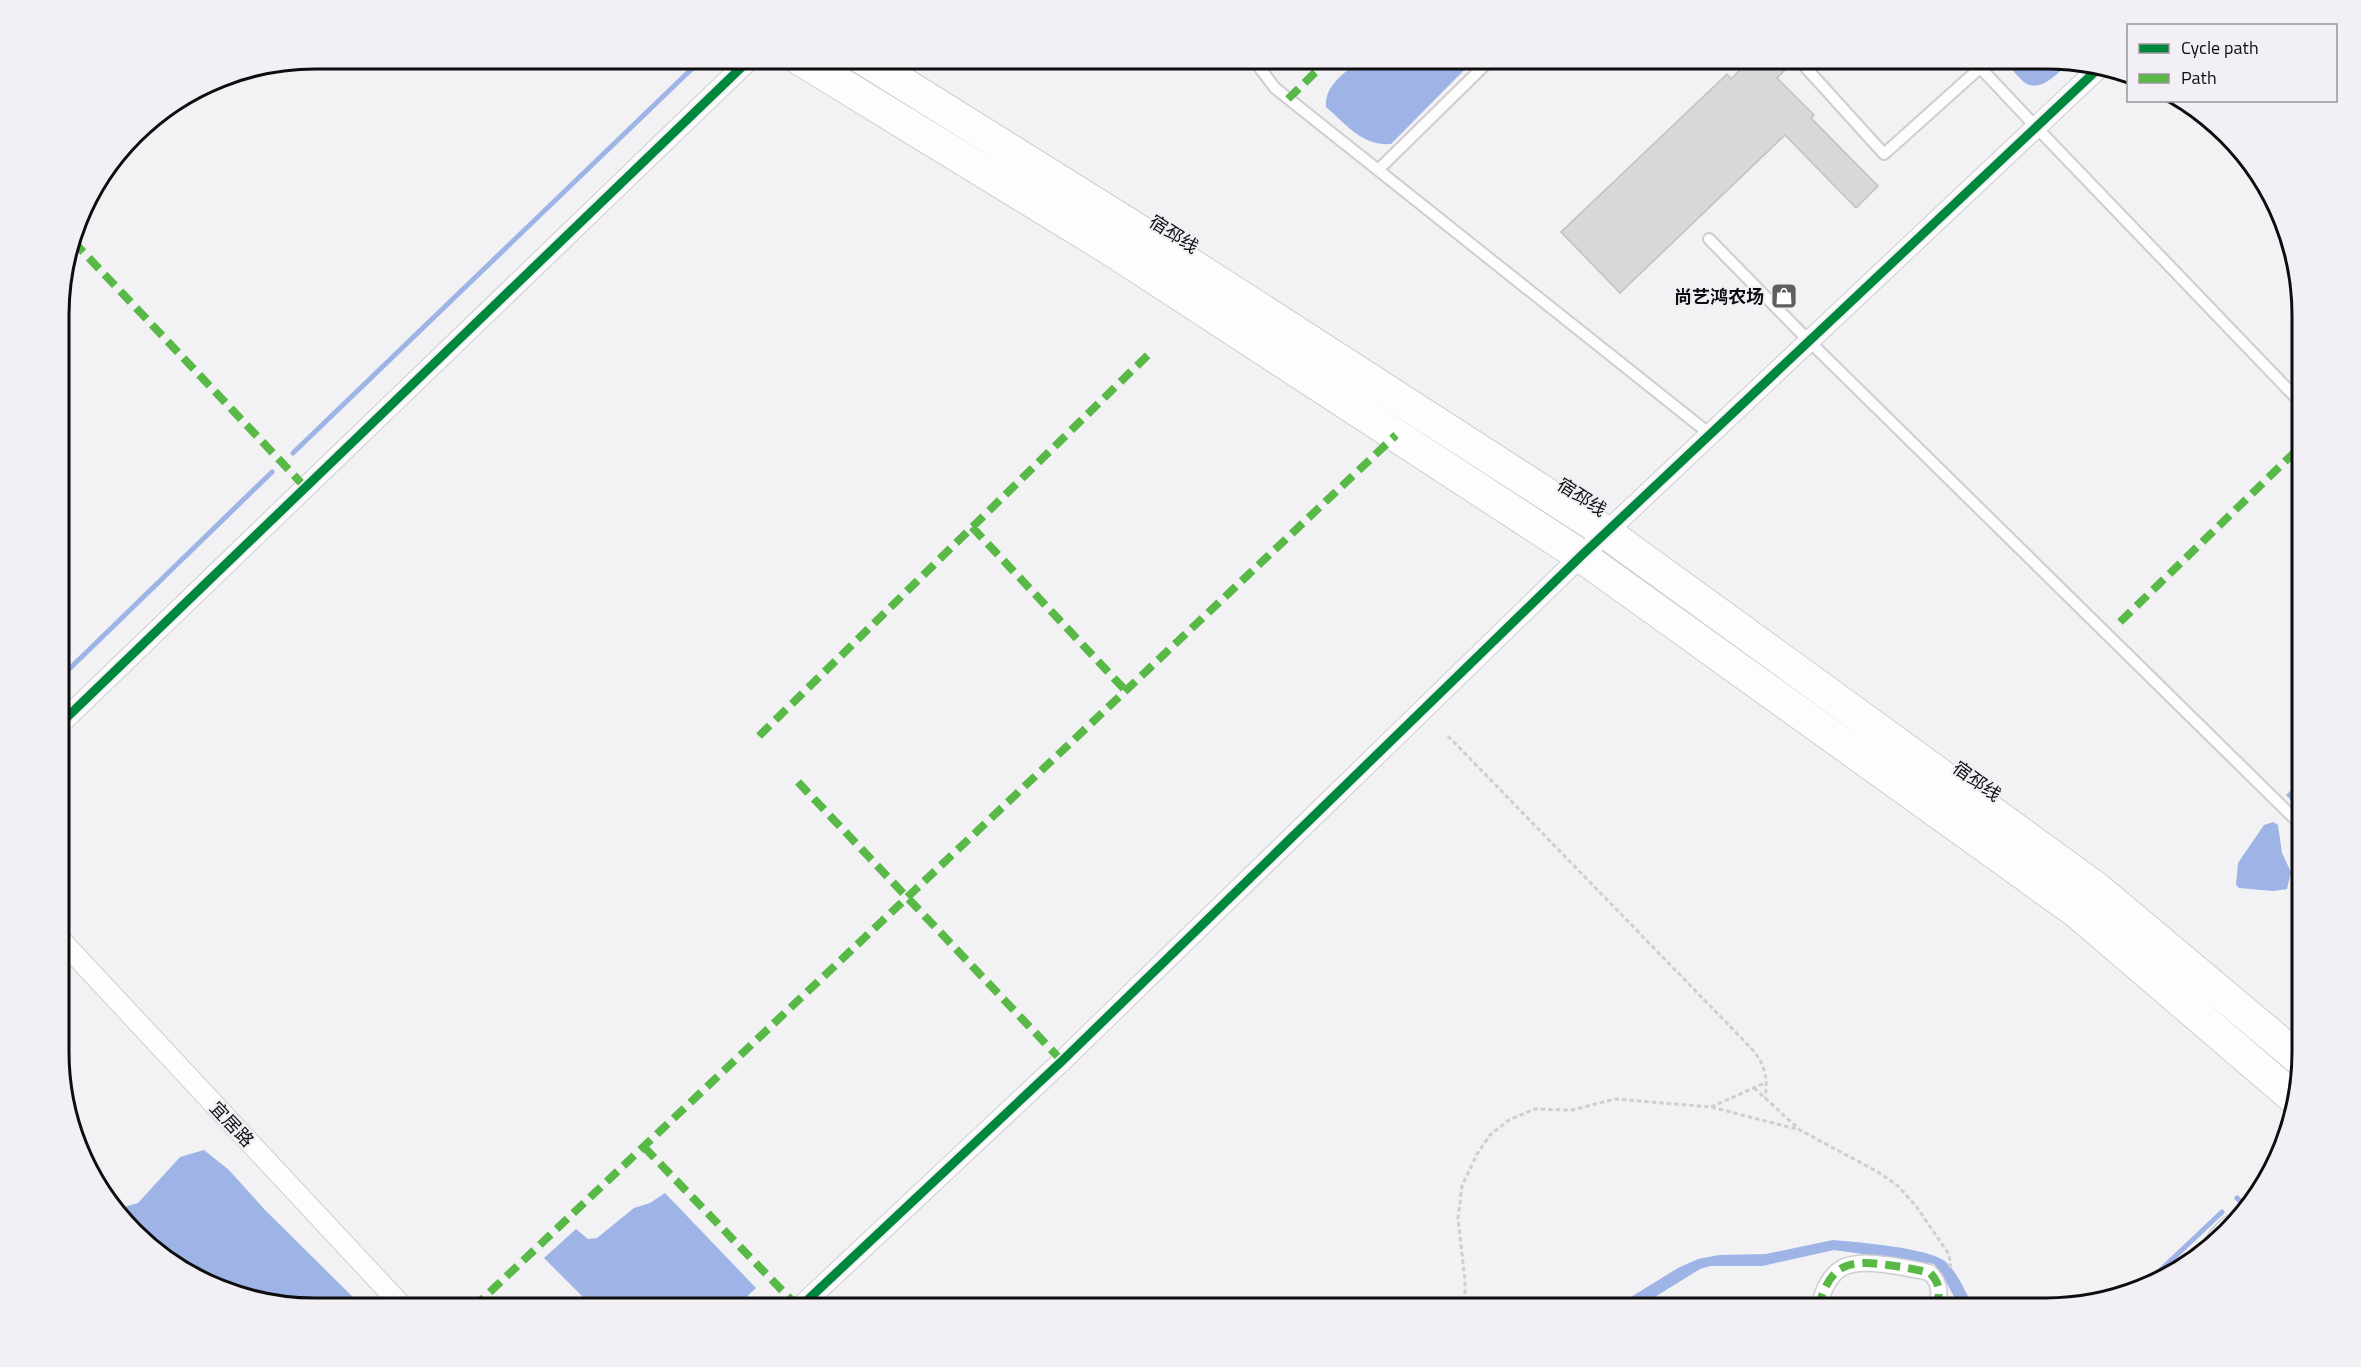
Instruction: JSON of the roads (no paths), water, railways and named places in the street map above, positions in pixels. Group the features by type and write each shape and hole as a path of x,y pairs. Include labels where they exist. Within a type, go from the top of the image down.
{"main road":[{"path":"818,69 1115,252 1581,556 2077,912 2288,1092"},
{"name":"宿邳线","path":"881,69 1128,224 1607,533 2096,888 2292,1052"}],"street":[{"path":"69,715 739,69"},
{"path":"810,1298 1062,1061 1581,556 2093,74"},
{"name":"宜居路","path":"69,949 395,1298"},
{"path":"1822,1298 1829,1279 1836,1271 1847,1264 1864,1262 1930,1273 1938,1281 1940,1290 1937,1298"}],"lane":[{"path":"1261,69 1275,88 1711,435"},
{"path":"1378,170 1480,69"},
{"path":"1808,69 1884,154 1979,69"},
{"path":"1983,69 2037,129 2292,394"},
{"path":"1709,239 1810,342 2292,816"}],"water":[{"path":"1349,69 1465,69 1391,144 1381,144 1363,138 1326,107 1326,99 1332,86"},
{"path":"2012,69 2061,70 2046,82 2033,86 2026,84"},
{"path":"2292,789 2292,801 2286,795"},
{"path":"2273,822 2278,825 2282,853 2291,872 2287,889 2273,891 2239,888 2236,885 2238,863 2264,825"},
{"path":"204,1150 229,1170 265,1210 354,1298 283,1296 251,1290 206,1273 165,1247 124,1207 138,1203 180,1157"},
{"path":"665,1193 756,1288 746,1298 584,1298 544,1258 576,1229 588,1239 597,1238 634,1208 650,1203"},
{"path":"1833,1240 1927,1253 1947,1263 1969,1298 1955,1298 1934,1264 1834,1250 1762,1266 1710,1266 1700,1269 1653,1298 1629,1298 1678,1268 1698,1259 1719,1255 1766,1254"}],"waterway":[{"path":"293,453 692,69"},
{"path":"69,669 272,472"},
{"path":"2237,1198 2241,1202"},
{"path":"2161,1269 2222,1212"}],"place":[{"name":"尚艺鸿农场","path":"1784,296"}]}
